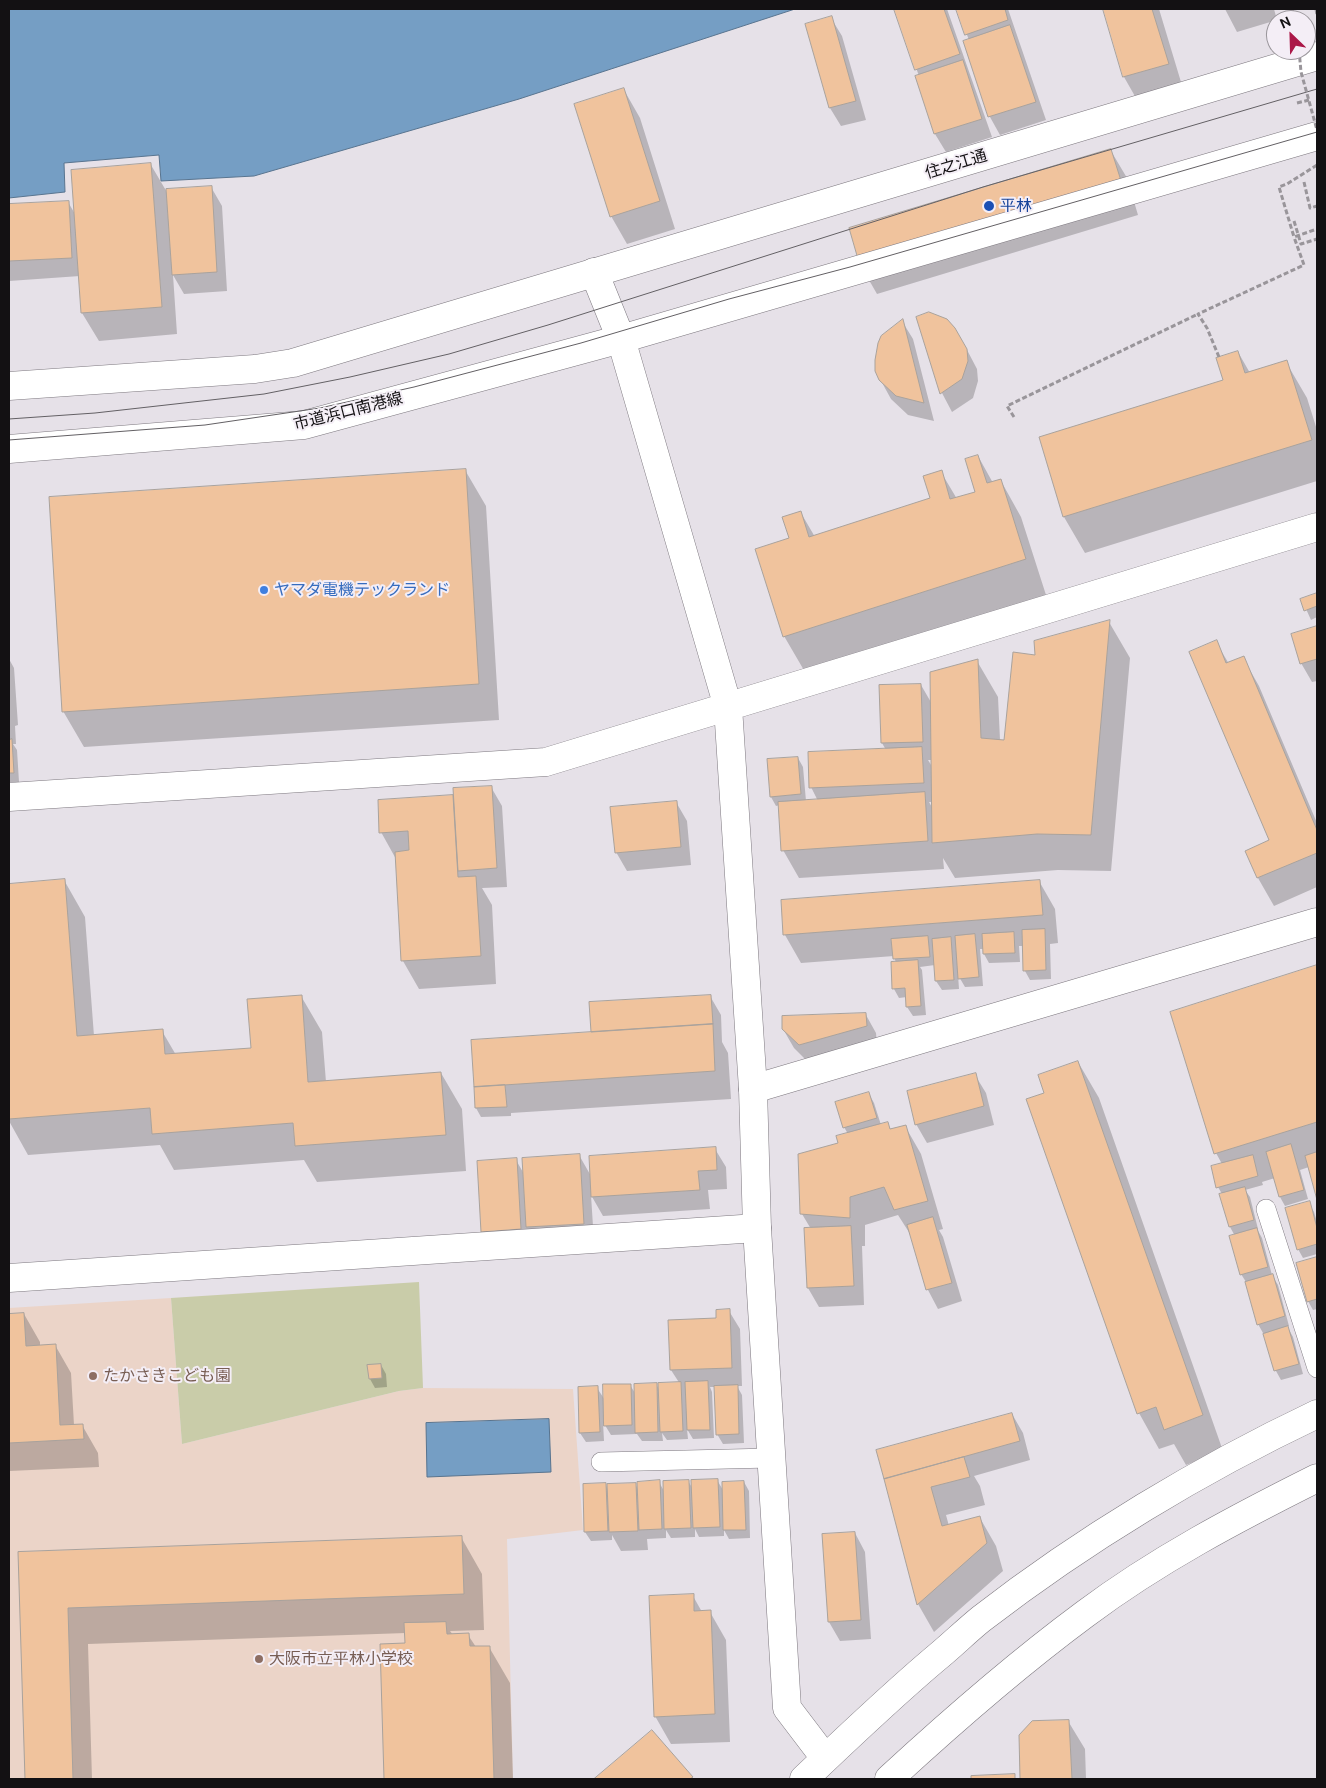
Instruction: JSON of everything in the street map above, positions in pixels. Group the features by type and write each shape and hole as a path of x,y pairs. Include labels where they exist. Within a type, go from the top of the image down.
{"street":[{"name":"住之江通","path":"594,272 1317,56"},
{"path":"621,339 1317,136"},
{"path":"9,386 255,369 293,363 594,272 621,339 728,707 753,1089 757,1228 787,1708 825,1758"},
{"name":"市道浜口南港線","path":"9,448 304,425 621,339"},
{"path":"9,796 546,762 1317,527"},
{"path":"753,1089 1317,922"},
{"path":"9,1278 757,1228"},
{"path":"804,1779 896,1693 981,1620 1090,1541 1261,1441 1317,1414"},
{"path":"889,1779 952,1720 1086,1613 1166,1560 1247,1514 1317,1478"}],"lane":[{"path":"1266,1209 1317,1368"},
{"path":"601,1462 772,1458"}],"path":[{"path":"1316,9 1317,15"},
{"path":"1300,60 1301,72 1317,130"},
{"path":"1297,103 1309,100"},
{"path":"1014,416 1007,406 1304,265 1279,187 1317,165"},
{"path":"1304,182 1310,208 1317,206"},
{"path":"1294,221 1301,244 1317,239"},
{"path":"1294,237 1317,229"},
{"path":"1198,314 1207,328 1219,357"}],"shaded area":[{"name":"大阪市立平林小学校","path":"171,1298 182,1444 399,1391 423,1388 573,1389 583,1530 507,1539 513,1779 9,1779 9,1308"}],"green space":[{"path":"419,1282 423,1388 399,1391 182,1444 171,1298"}],"water":[{"path":"9,9 795,9 519,99 254,176 161,181 159,155 64,163 65,192 9,198"},
{"path":"549,1419 551,1472 427,1477 426,1423"}],"building":[{"path":"894,9 944,9 960,54 915,70"},
{"path":"956,9 1005,9 1008,20 965,35"},
{"path":"1103,9 1152,9 1169,64 1123,77"},
{"path":"832,16 856,101 829,108 805,24"},
{"path":"1010,25 1036,102 988,117 963,41"},
{"path":"963,60 982,119 934,134 915,76"},
{"path":"624,88 660,201 610,217 574,104"},
{"path":"1111,149 1123,187 860,266 849,228"},
{"path":"151,163 162,307 81,313 71,170"},
{"path":"212,186 217,272 172,275 166,189"},
{"path":"69,201 72,258 9,261 9,204"},
{"path":"929,312 947,319 955,328 967,349 968,361 962,379 940,394 916,317"},
{"path":"903,319 924,403 896,396 879,380 875,371 875,360 881,336"},
{"path":"1238,351 1245,373 1287,360 1312,440 1063,517 1039,437 1223,380 1216,358"},
{"path":"978,455 987,483 1001,479 1026,559 783,637 755,549 789,538 782,517 801,511 809,537 930,498 923,476 942,470 950,499 975,492 965,459"},
{"name":"ヤマダ電機テックランド","path":"466,469 479,684 62,712 49,497"},
{"path":"1317,593 1317,606 1304,611 1300,599"},
{"path":"1110,620 1091,835 1037,834 932,843 930,672 978,659 981,738 1004,740 1013,652 1035,655 1034,641"},
{"path":"1317,626 1317,659 1300,664 1291,634"},
{"path":"1217,640 1226,663 1244,656 1317,830 1317,853 1257,878 1245,851 1269,840 1189,652"},
{"path":"921,684 923,742 881,743 879,685"},
{"path":"12,739 14,773 9,773 9,740"},
{"path":"922,747 924,783 809,788 808,752"},
{"path":"798,757 801,794 770,797 767,759"},
{"path":"492,786 497,868 458,871 453,788"},
{"path":"925,792 928,841 781,851 778,802"},
{"path":"453,795 458,877 476,876 481,956 401,961 395,852 409,850 408,831 379,833 378,800"},
{"path":"677,801 681,847 615,853 610,807"},
{"path":"65,879 77,1036 163,1029 165,1054 251,1048 247,999 302,995 308,1082 441,1072 446,1135 295,1146 293,1123 152,1134 150,1108 9,1119 9,884"},
{"path":"1040,880 1043,915 783,935 781,900"},
{"path":"1045,929 1046,970 1023,971 1022,930"},
{"path":"1014,932 1015,953 983,954 982,934"},
{"path":"975,934 979,977 958,979 955,936"},
{"path":"928,936 930,957 893,959 891,939"},
{"path":"951,937 954,980 935,981 932,939"},
{"path":"918,960 921,1006 906,1007 905,988 892,989 891,962"},
{"path":"1317,965 1317,1122 1214,1154 1170,1012"},
{"path":"711,995 713,1024 591,1032 589,1002"},
{"path":"866,1013 867,1026 799,1045 782,1029 782,1016"},
{"path":"713,1024 715,1071 474,1087 471,1040"},
{"path":"1078,1061 1203,1415 1164,1430 1156,1407 1137,1414 1026,1099 1044,1093 1038,1075"},
{"path":"976,1073 984,1106 915,1125 907,1091"},
{"path":"505,1085 507,1107 475,1108 474,1087"},
{"path":"869,1092 877,1118 843,1128 835,1102"},
{"path":"888,1122 890,1129 906,1125 928,1201 894,1210 884,1187 850,1197 850,1218 800,1214 798,1154 838,1143 836,1136"},
{"path":"1291,1144 1304,1190 1279,1197 1266,1152"},
{"path":"716,1147 717,1170 698,1171 700,1190 591,1197 589,1156"},
{"path":"1317,1152 1317,1200 1305,1156"},
{"path":"580,1154 584,1224 526,1227 522,1158"},
{"path":"1253,1155 1258,1176 1216,1188 1211,1166"},
{"path":"517,1158 521,1229 481,1232 477,1161"},
{"path":"1245,1187 1254,1220 1229,1227 1219,1194"},
{"path":"1310,1201 1317,1228 1317,1244 1297,1250 1285,1208"},
{"path":"933,1217 952,1283 926,1290 907,1225"},
{"path":"851,1226 854,1286 807,1288 804,1228"},
{"path":"1257,1228 1268,1267 1240,1275 1229,1236"},
{"path":"1317,1257 1317,1299 1307,1302 1296,1263"},
{"path":"1273,1274 1285,1316 1257,1325 1245,1282"},
{"path":"730,1309 732,1368 670,1370 668,1320 716,1318 716,1310"},
{"path":"24,1313 26,1346 56,1344 60,1425 83,1424 84,1439 9,1443 9,1314"},
{"path":"1288,1326 1299,1364 1274,1371 1263,1334"},
{"path":"381,1364 382,1378 369,1379 367,1365"},
{"path":"708,1381 710,1430 687,1430 685,1382"},
{"path":"681,1382 683,1431 660,1432 658,1383"},
{"path":"657,1383 658,1432 635,1433 634,1384"},
{"path":"603,1384 631,1384 632,1425 604,1426"},
{"path":"738,1385 739,1434 716,1435 714,1386"},
{"path":"598,1386 600,1432 579,1433 578,1387"},
{"path":"1012,1413 1020,1441 884,1479 876,1450"},
{"path":"964,1457 970,1477 931,1487 942,1526 980,1516 987,1543 917,1605 884,1479"},
{"path":"718,1479 720,1527 693,1528 691,1480"},
{"path":"660,1480 662,1529 639,1530 637,1482"},
{"path":"689,1480 691,1528 664,1529 663,1481"},
{"path":"744,1481 746,1530 723,1530 722,1482"},
{"path":"606,1483 608,1531 584,1532 583,1484"},
{"path":"636,1483 638,1531 609,1532 607,1484"},
{"path":"855,1532 861,1620 828,1622 822,1534"},
{"path":"462,1536 464,1594 68,1608 73,1779 25,1779 18,1552"},
{"path":"694,1594 694,1611 711,1610 715,1714 654,1717 649,1596"},
{"path":"446,1622 447,1634 469,1633 470,1646 490,1646 494,1779 384,1779 380,1644 405,1643 404,1623"},
{"path":"1069,1720 1072,1779 1020,1779 1019,1735 1032,1721"},
{"path":"652,1730 693,1777 690,1779 594,1779"},
{"path":"1015,1774 1015,1779 971,1779 971,1776"}],"tram line":[{"path":"9,419 95,413 264,394 350,377 449,354 548,325 983,187 1317,89"},
{"path":"9,440 205,425 320,408 414,387 581,343 729,299 850,267 1317,132"}],"place":[{"name":"平林","path":"989,206"},
{"name":"ヤマダ電機テックランド","path":"264,590"},
{"name":"たかさきこども園","path":"93,1376"},
{"name":"大阪市立平林小学校","path":"259,1659"}]}
